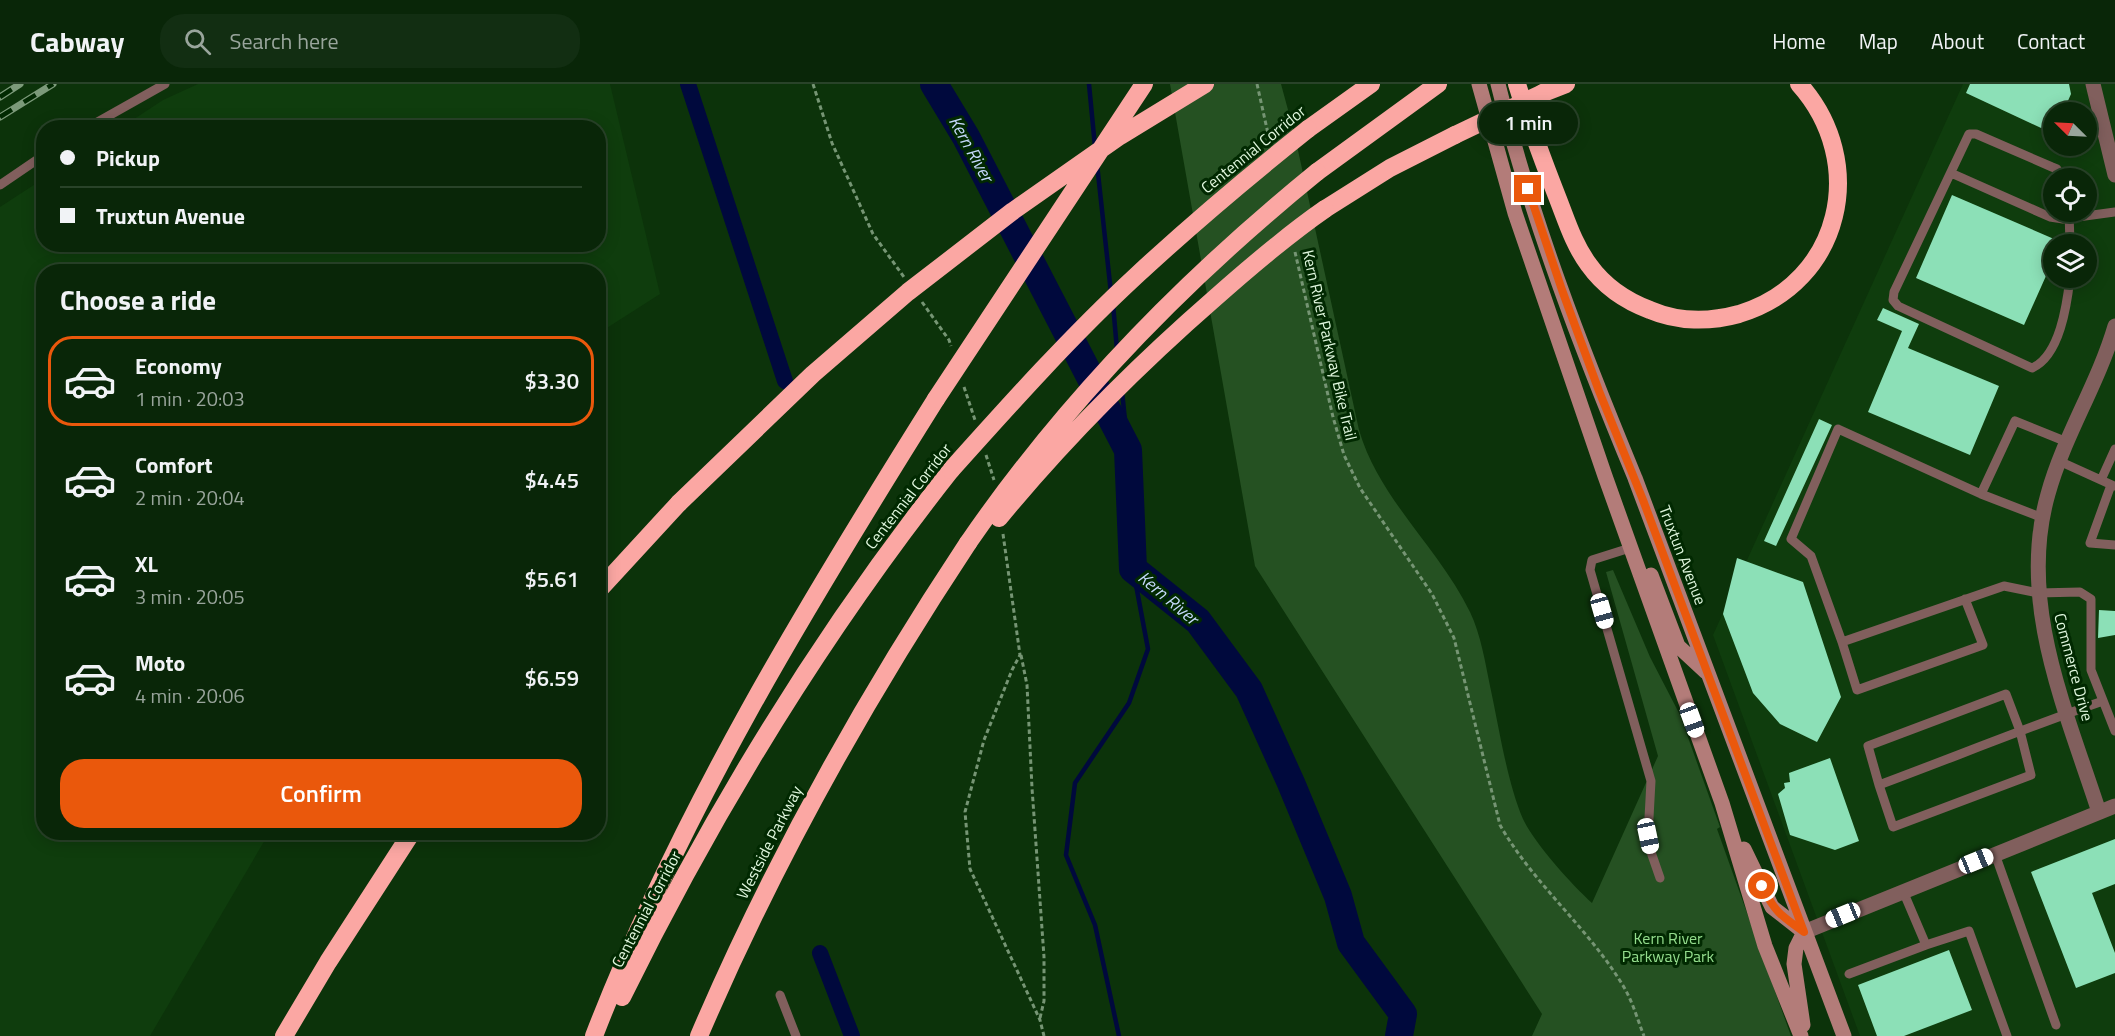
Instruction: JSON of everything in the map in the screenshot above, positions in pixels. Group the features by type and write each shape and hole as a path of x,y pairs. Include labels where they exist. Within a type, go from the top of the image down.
{"highway":[{"path":"594,1036 653,901 726,753 808,608 936,399 1144,84"},
{"path":"606,582 679,504 804,382 916,285 1013,211 1120,136 1205,84"},
{"name":"Centennial Corridor","path":"603,1036 670,905 768,730 860,589 951,470 1032,380 1136,276 1223,198 1308,129 1371,84"},
{"path":"969,549 1038,448 1106,368 1142,330 1234,241 1317,172 1438,84"},
{"path":"1517,84 1570,231 1589,266 1610,287 1640,307 1666,316 1694,320 1730,316 1756,308 1779,295 1806,270 1826,239 1833,222 1838,195 1836,155 1822,114 1799,84"},
{"path":"969,549 1121,384 1156,350 1301,225 1390,168 1566,84"},
{"name":"Westside Parkway","path":"699,1036 770,881 845,741 886,672 969,549"},
{"path":"284,1036 328,962 407,840"}],"main road":[{"path":"1479,84 1515,213 1630,548 1722,802 1765,946 1803,1036"},
{"name":"Truxtun Avenue","path":"1498,84 1509,131 1562,290 1844,1036"},
{"path":"1630,548 1644,559 1678,646 1708,674"},
{"path":"1722,802 1772,907 1783,918 1804,932 1796,948 1794,964 1803,1036"}],"street":[{"path":"2093,84 2115,175"},
{"name":"Commerce Drive","path":"2099,812 2043,628 2038,592 2038,556 2047,495 2067,442 2103,362 2115,326"},
{"path":"1804,932 2115,806"}],"lane":[{"path":"101,120 165,84"},
{"path":"2054,168 1972,133 1969,134 1894,292 1893,300 1898,306 2032,368 2044,360 2056,340 2066,312 2069,288"},
{"path":"0,185 36,160"},
{"path":"1951,173 2043,214"},
{"path":"2097,213 2115,212"},
{"path":"1981,494 2015,421 2067,442"},
{"path":"1965,599 1983,645 1857,690 1811,556 1791,539 1838,429 1981,494 2043,518"},
{"path":"2101,480 2115,449"},
{"path":"2059,461 2113,485 2090,543 2115,545"},
{"path":"1630,548 1592,560 1590,570 1651,781 1648,836 1660,878"},
{"path":"1842,642 2004,586 2038,592 2080,592 2091,599 2091,670 2115,730"},
{"path":"2006,694 2020,731 2031,775 1893,827 1879,785 1868,746 2006,694"},
{"path":"1879,785 2103,701"},
{"path":"1995,854 2056,1025"},
{"path":"1903,891 1926,945"},
{"path":"1849,974 1969,931 2007,1036"},
{"path":"780,995 796,1036"}],"path":[{"path":"1257,84 1270,141"},
{"name":"Kern River Parkway Bike Trail","path":"1294,245 1333,417 1344,455 1360,488 1432,594 1454,638 1500,825 1514,850 1593,943 1626,990 1644,1036"},
{"path":"1020,655 1027,685 1044,957 1044,1001 1040,1020"}],"shaded area":[{"path":"198,84 610,84 660,294 606,329 606,264 36,264 36,840 265,840 150,1036 0,1036 0,207 36,184 36,252 606,252 606,120 133,120 163,100"},
{"path":"1963,84 2115,84 2115,1036 1860,1036 1713,635"}],"green space":[{"name":"Kern River Parkway Park","path":"1170,84 1281,84 1294,132 1359,430 1380,479 1442,566 1474,621 1508,771 1517,804 1528,829 1554,863 1592,903 1658,756 1606,572 1613,570 1650,657 1680,715 1720,827 1717,829 1791,1036 1532,1036 1542,1014 1255,566"}],"building":[{"path":"1970,84 2069,84 2071,94 2067,102 2043,102 2043,129 1966,93"},
{"path":"1952,195 2043,234 2043,283 2024,325 1916,278"},
{"path":"1883,308 1919,324 1908,348 1999,386 1970,455 1868,412 1902,331 1877,320"},
{"path":"1819,419 1832,425 1776,546 1764,541"},
{"path":"1737,558 1803,582 1841,697 1817,742 1780,724 1753,693 1723,614"},
{"path":"2099,610 2115,611 2115,635 2098,638"},
{"path":"1830,758 1859,841 1835,850 1790,835 1778,794 1785,788 1784,783 1790,782 1789,773"},
{"path":"2115,839 2115,884 2092,893 2115,953 2115,973 2076,988 2031,872"},
{"path":"1949,950 1972,1010 1904,1036 1877,1036 1858,985"}],"waterway":[{"path":"688,84 785,381"},
{"name":"Kern River","path":"934,84 966,137 1128,450 1133,569 1198,621 1249,690 1338,896 1351,943 1403,1014 1399,1036"},
{"path":"1089,84 1095,147"},
{"path":"1097,164 1111,293"},
{"path":"1113,304 1117,350"},
{"path":"1122,391 1128,450"},
{"path":"1119,1036 1095,925 1066,855 1075,783 1129,703 1148,649 1133,569"},
{"path":"820,953 852,1036"}],"railway":[{"path":"0,97 20,84"},
{"path":"0,117 53,84"}],"route":[{"path":"1528,189 1599,391 1635,478 1804,932 1783,918 1772,907 1762,886"}]}
